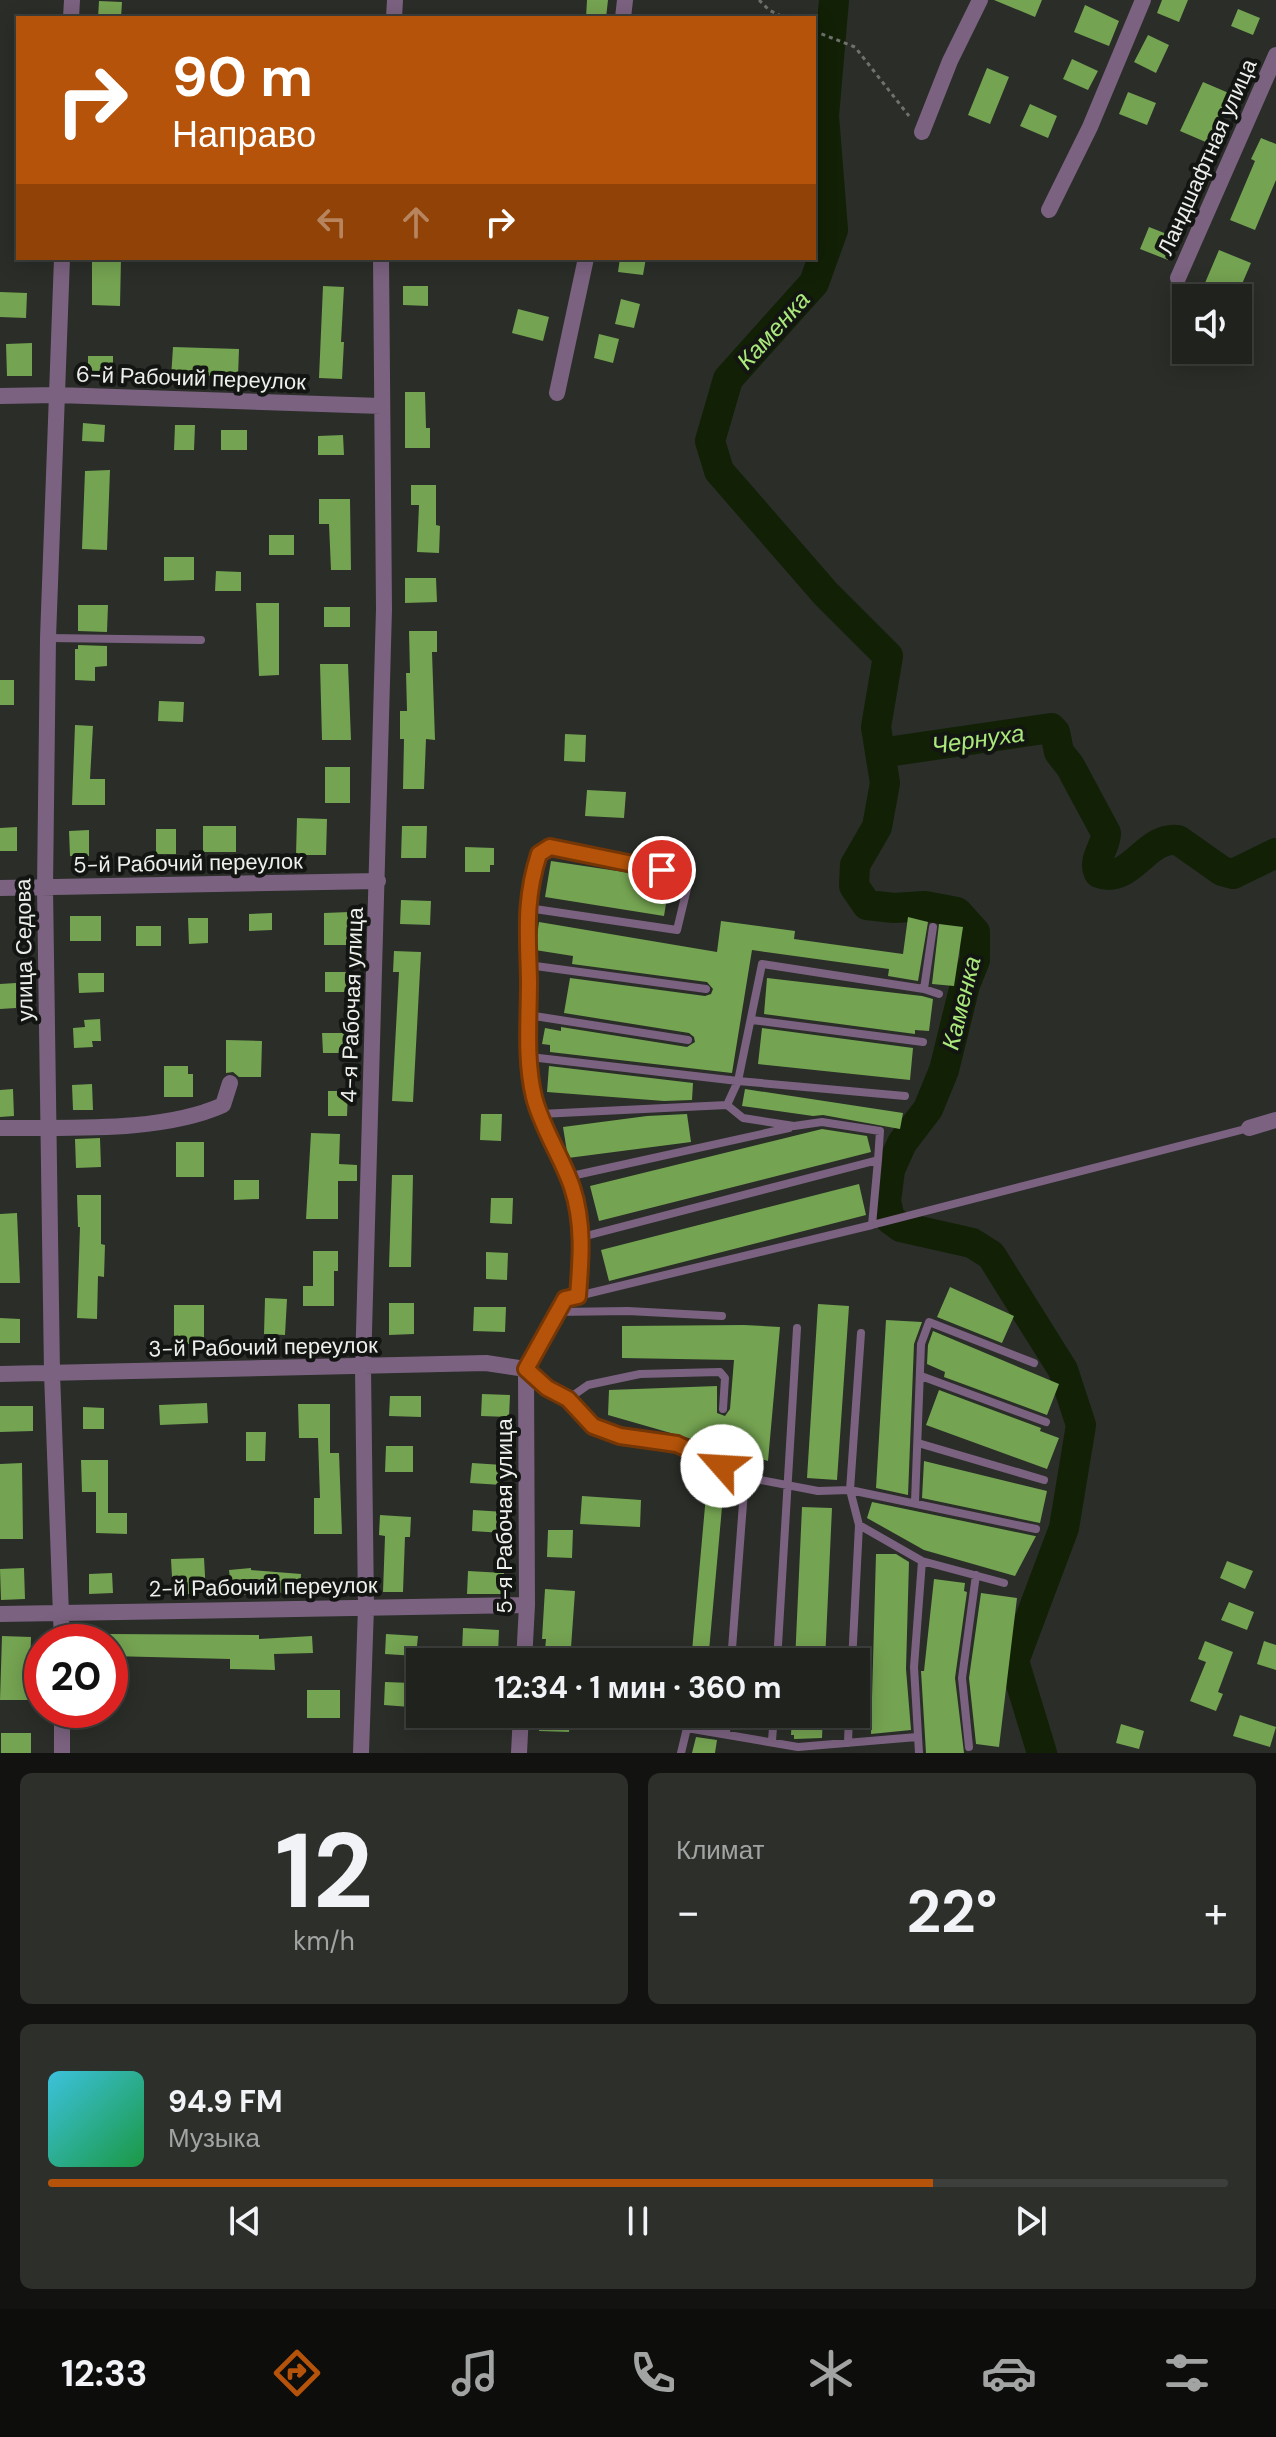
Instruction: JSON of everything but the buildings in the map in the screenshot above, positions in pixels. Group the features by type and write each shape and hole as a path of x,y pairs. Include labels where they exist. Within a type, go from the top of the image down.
{"street":[{"path":"922,132 950,61 980,0"},
{"path":"1049,210 1090,127 1143,0"},
{"name":"Ландшафтная улица","path":"1178,278 1276,55"},
{"name":"улица Седова","path":"61,1624 52,1373 45,888 48,638 62,260"},
{"name":"4-я Рабочая улица","path":"361,1753 366,1607 363,1368 384,609 381,260"},
{"path":"557,393 586,260"},
{"name":"6-й Рабочий переулок","path":"0,396 57,395 381,406"},
{"name":"5-й Рабочий переулок","path":"0,888 378,881"},
{"path":"0,1128 166,1123 199,1116 223,1105 230,1083"},
{"path":"1249,1128 1276,1120"},
{"name":"3-й Рабочий переулок","path":"0,1374 486,1363 526,1369"},
{"name":"5-я Рабочая улица","path":"525,1648 526,1369"},
{"name":"2-й Рабочий переулок","path":"0,1614 527,1605"},
{"path":"62,1728 62,1753"},
{"path":"519,1753 520,1728"}],"lane":[{"path":"48,638 201,640"},
{"path":"528,908 677,930 690,876 550,847 539,854 529,885 528,908 528,1015 534,1096 553,1149 572,1187 582,1237 578,1296"},
{"path":"924,989 933,927"},
{"path":"727,1105 738,1081 762,964 924,989 939,994"},
{"path":"528,965 706,989"},
{"path":"528,1015 688,1040"},
{"path":"752,1020 923,1042"},
{"path":"530,1057 905,1096"},
{"path":"540,1114 727,1105 743,1118 794,1126"},
{"path":"567,1177 794,1126 822,1122 880,1131 872,1225"},
{"path":"1036,1529 850,1490 818,1491 745,1477 677,1444 620,1436 593,1426 568,1399 547,1388 526,1369 565,1299 944,1209 1249,1128"},
{"path":"582,1237 878,1160"},
{"path":"556,1312 628,1311 722,1316"},
{"path":"915,1502 921,1344 929,1322 1034,1363"},
{"path":"778,1648 797,1328"},
{"path":"853,1648 859,1525 850,1490 861,1333"},
{"path":"568,1399 588,1385 640,1374 720,1372 725,1378 723,1409"},
{"path":"921,1376 1046,1422"},
{"path":"918,1443 1044,1480"},
{"path":"732,1648 745,1477"},
{"path":"859,1525 922,1561 1004,1583"},
{"path":"919,1753 914,1667 922,1561"},
{"path":"969,1747 962,1678 976,1575"},
{"path":"681,1753 687,1728 798,1747 917,1737"},
{"path":"726,1728 726,1734"},
{"path":"772,1741 773,1728"},
{"path":"848,1743 849,1728"}],"path":[{"path":"759,0 781,16"},
{"path":"816,32 855,47 922,132"}],"waterway":[{"name":"Каменка","path":"834,0 824,116 833,230 814,283 728,379 710,441 719,471 826,594 888,656 876,727 885,783 877,827 855,865 854,886 867,905 894,908 925,906 957,912 975,932 975,960 965,985 944,1070 928,1109 902,1143 890,1170 886,1201 890,1219 901,1227 972,1243 991,1255 1063,1370 1081,1425 1064,1528 1014,1661 1042,1753"},
{"name":"Чернуха","path":"880,753 1051,728 1055,732 1059,752 1070,766 1106,833 1097,863 1099,873 1110,875 1120,872 1167,840 1178,840 1222,871 1233,874 1276,853"}],"route":[{"path":"662,870 550,847 539,854 529,885 527,1027 534,1096 553,1149 572,1187 582,1237 578,1296 565,1299 526,1369 547,1388 568,1399 593,1426 620,1436 677,1444 722,1466"}]}
